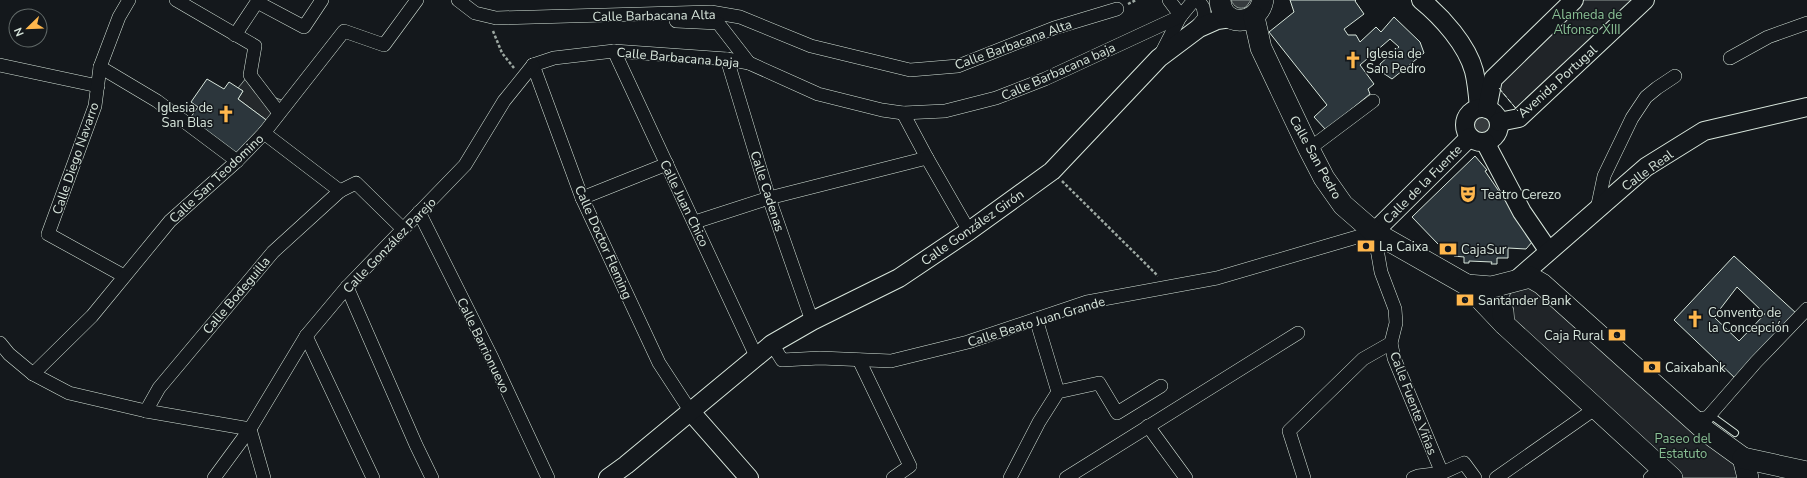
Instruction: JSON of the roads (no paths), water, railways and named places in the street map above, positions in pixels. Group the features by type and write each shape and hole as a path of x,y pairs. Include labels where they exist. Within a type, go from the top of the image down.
{"main road":[{"path":"1220,0 1222,9 1231,18 1243,21 1258,8"},
{"name":"Calle San Pedro","path":"1258,8 1261,48 1324,178 1343,206 1374,232 1467,285"},
{"path":"1467,285 1492,287 1530,278 1542,284 1702,418 1707,432 1742,458 1798,471"},
{"path":"1504,324 1502,299 1514,282"},
{"path":"1467,285 1504,324 1596,408 1663,476"},
{"path":"1742,458 1748,478 1762,472 1798,471"}],"street":[{"name":"Calle Diego Navarro","path":"124,276 48,234 95,106 100,67 119,17 129,0"},
{"path":"176,0 255,46 250,76 279,113"},
{"path":"234,35 258,2 304,27 322,0"},
{"name":"Calle San Teodomino","path":"33,374 92,316 170,221 237,161 264,133 344,31 384,45 417,0"},
{"name":"Calle Barbacana Alta","path":"458,0 475,13 496,18 711,12 740,17 811,46 910,70 958,66 1054,28 1117,9"},
{"path":"1169,0 1181,16"},
{"path":"1159,58 1181,16 1194,0"},
{"path":"1187,37 1205,17 1203,7 1198,0"},
{"path":"1421,0 1435,12 1460,42 1474,71 1483,109"},
{"path":"1483,109 1494,79 1574,0"},
{"name":"Avenida Portugal","path":"1499,122 1519,118 1645,0"},
{"name":"Calle Barbacana Alta","path":"579,16 611,22 670,20 718,23 749,63"},
{"name":"Calle Barbacana baja","path":"533,65 554,58 614,51 727,59 749,63 818,94 882,110 903,113 945,112 996,98 1045,79 1181,16"},
{"name":"Calle González Girón","path":"608,478 692,412 756,356 772,344 812,321 899,278 969,231 1052,171 1159,58 1199,28 1217,20 1231,18"},
{"path":"1730,58 1768,37 1807,23"},
{"name":"Calle Juan Chico","path":"614,51 695,222 756,356"},
{"name":"Calle Cadenas","path":"727,59 769,198 812,321"},
{"path":"0,65 98,86"},
{"name":"Calle González Parejo","path":"214,478 250,429 306,336 347,287 465,165 504,101 533,65"},
{"name":"Calle Doctor Fleming","path":"533,65 582,198 659,363 692,412"},
{"path":"100,67 157,101 237,161"},
{"path":"1597,209 1604,176 1632,118 1646,97 1656,88 1675,76"},
{"path":"1309,149 1372,101"},
{"name":"Calle Real","path":"1514,282 1548,250 1646,167 1704,131 1807,107"},
{"path":"1478,140 1495,137 1499,127 1499,122 1495,114 1483,109 1474,110 1467,118 1465,128 1478,140 1522,212 1548,250"},
{"path":"903,113 969,231"},
{"path":"264,133 340,191"},
{"name":"Calle de la Fuente","path":"1374,232 1478,140"},
{"path":"695,222 769,198 927,158"},
{"path":"582,198 667,164"},
{"name":"Calle Bodeguilla","path":"146,411 159,388 273,252 340,191 356,183 403,229"},
{"name":"Calle Barrionuevo","path":"419,212 492,358 548,478"},
{"path":"1374,232 1381,272 1395,308 1396,323 1391,343"},
{"name":"Calle Beato Juan Grande","path":"772,344 782,360 820,358 891,361 968,342 1087,302 1217,278 1374,232"},
{"path":"347,287 432,478"},
{"path":"1702,418 1807,309"},
{"path":"1036,319 1058,392"},
{"path":"1066,478 1298,333"},
{"path":"306,336 373,478"},
{"path":"0,343 8,354 33,374 69,393 146,411 250,429 264,478"},
{"name":"Calle Fuente Viñas","path":"1304,478 1289,431 1363,359 1391,343 1394,358 1441,476 1418,476 1414,478"},
{"path":"859,360 910,466 893,478"},
{"path":"1010,478 1039,422 1058,392 1099,383 1117,413 1161,386"},
{"path":"1496,478 1596,408"},
{"path":"692,412 749,478"},
{"path":"1148,426 1186,478"},
{"path":"1441,476 1464,463 1475,478"}],"lane":[{"path":"1702,418 1713,417 1735,434"}],"place":[{"name":"Iglesia de San Pedro","path":"1353,60"},
{"name":"Iglesia de San Blas","path":"226,114"},
{"name":"Teatro Cerezo","path":"1468,194"},
{"name":"La Caixa","path":"1366,246"},
{"name":"CajaSur","path":"1448,249"},
{"name":"Santander Bank","path":"1465,300"},
{"name":"Convento de la Concepción","path":"1695,319"},
{"name":"Caja Rural","path":"1617,335"},
{"name":"Caixabank","path":"1652,367"}],"park label":[{"name":"Alameda de Alfonso XIII","path":"1587,22"},
{"name":"Paseo del Estatuto","path":"1683,446"}]}
